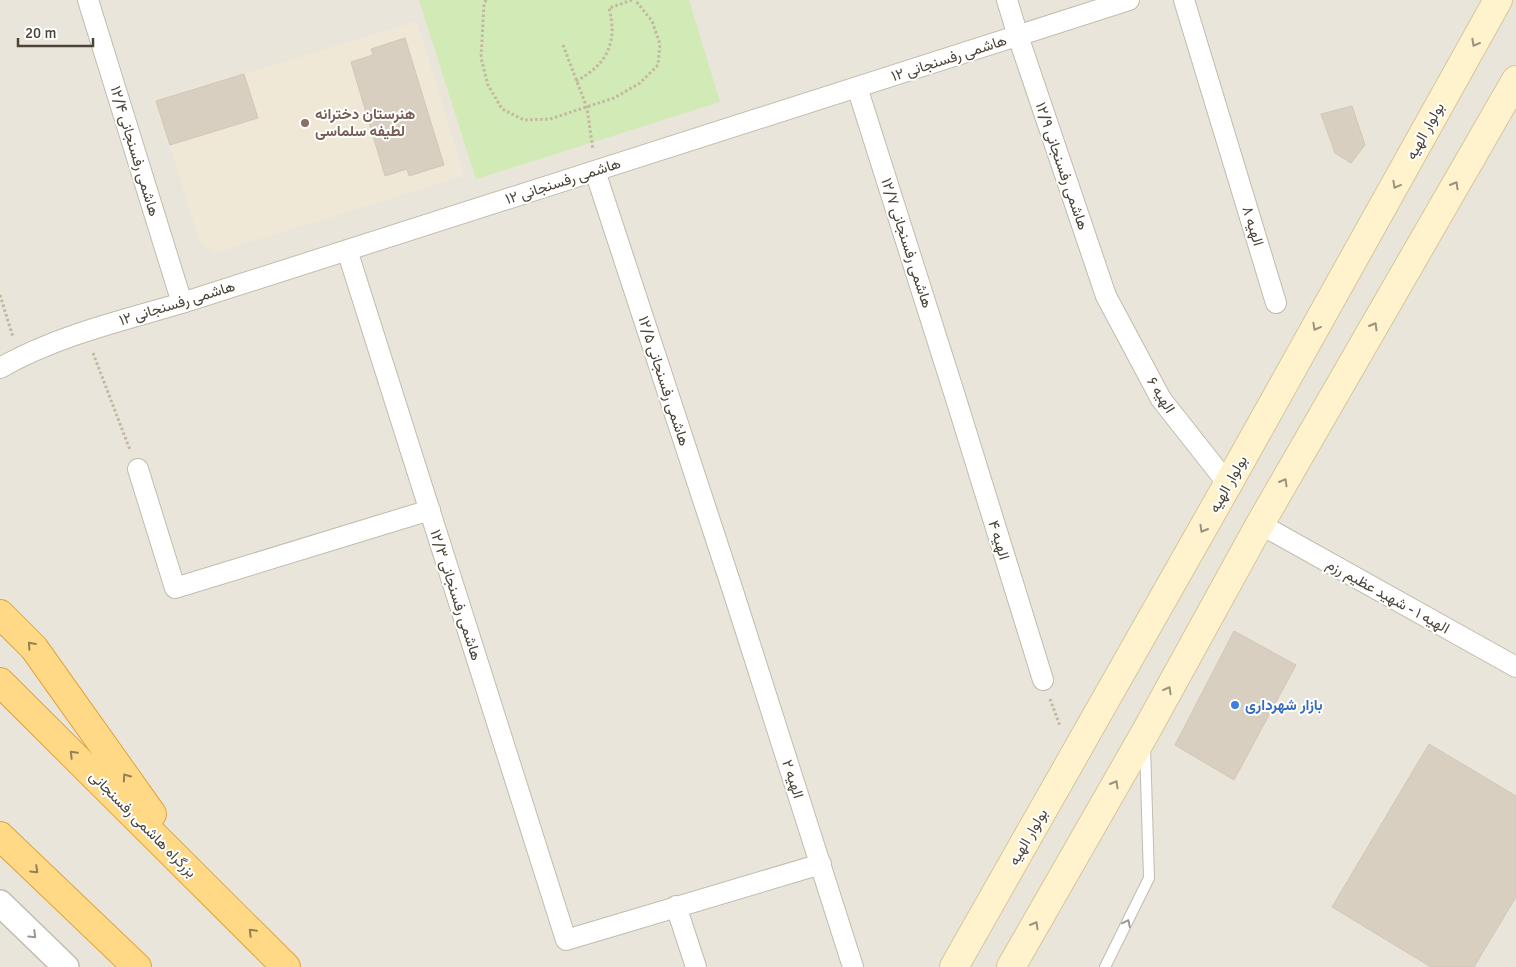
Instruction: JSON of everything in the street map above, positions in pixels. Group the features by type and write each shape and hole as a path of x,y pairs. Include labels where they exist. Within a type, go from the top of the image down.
{"highway":[{"path":"0,614 34,648 194,874"},
{"name":"بزرگراه هاشمی رفسنجانی","path":"0,682 286,967"},
{"path":"0,836 137,967"}],"main road":[{"name":"بولوار الهیه","path":"954,967 1228,484 1498,0"},
{"path":"1010,967 1145,733 1260,524 1514,86"}],"street":[{"name":"هاشمی رفسنجانی ۱۲/۴","path":"88,0 182,303"},
{"name":"هاشمی رفسنجانی ۱۲/۹","path":"1007,0 1106,296"},
{"name":"هاشمی رفسنجانی ۱۲","path":"0,368 19,357 85,331 182,303 1129,0"},
{"name":"الهیه ۸","path":"1184,0 1276,303"},
{"name":"هاشمی رفسنجانی ۱۲/۷","path":"857,87 956,399"},
{"name":"هاشمی رفسنجانی ۱۲/۵","path":"595,171 733,590"},
{"name":"هاشمی رفسنجانی ۱۲/۳","path":"347,250 566,940 676,906"},
{"name":"الهیه ۶","path":"1106,296 1161,399 1228,484"},
{"name":"الهیه ۴","path":"956,399 1042,680"},
{"path":"138,469 174,588 430,510"},
{"name":"الهیه ۱ - شهید عظیم رزم","path":"1260,524 1516,667"},
{"name":"الهیه ۲","path":"733,590 853,967"},
{"path":"696,967 676,906 821,864"},
{"path":"0,903 66,967"}],"lane":[{"path":"1105,967 1149,878 1145,733"}],"path":[{"path":"486,0 484,4 481,58 488,85 502,109 524,120 550,119 614,98 640,83 658,65 660,44 652,21 634,0 609,8 612,30 607,54 599,65 588,74 576,80"},
{"path":"562,45 587,108 595,171"},
{"path":"0,295 19,357"},
{"path":"85,331 138,469"},
{"path":"1042,680 1072,760"}],"shaded area":[{"path":"0,0 1516,0 1516,967 0,967"},
{"name":"هنرستان دخترانه لطیفه سلماسی","path":"417,21 464,176 214,253 200,243 156,101"}],"green space":[{"path":"419,0 689,0 720,102 476,179"}],"building":[{"path":"405,38 444,165 409,176 407,169 385,176 351,62 373,55 371,49"},
{"path":"244,74 258,118 170,145 156,101"},
{"path":"1352,106 1365,145 1351,163 1335,153 1321,114"},
{"name":"بازار شهرداری","path":"1234,631 1296,665 1234,780 1175,745"},
{"path":"1429,744 1516,796 1516,897 1474,967 1431,967 1332,907"}],"place":[{"name":"هنرستان دخترانه لطیفه سلماسی","path":"305,123"},
{"name":"بازار شهرداری","path":"1235,705"}]}
